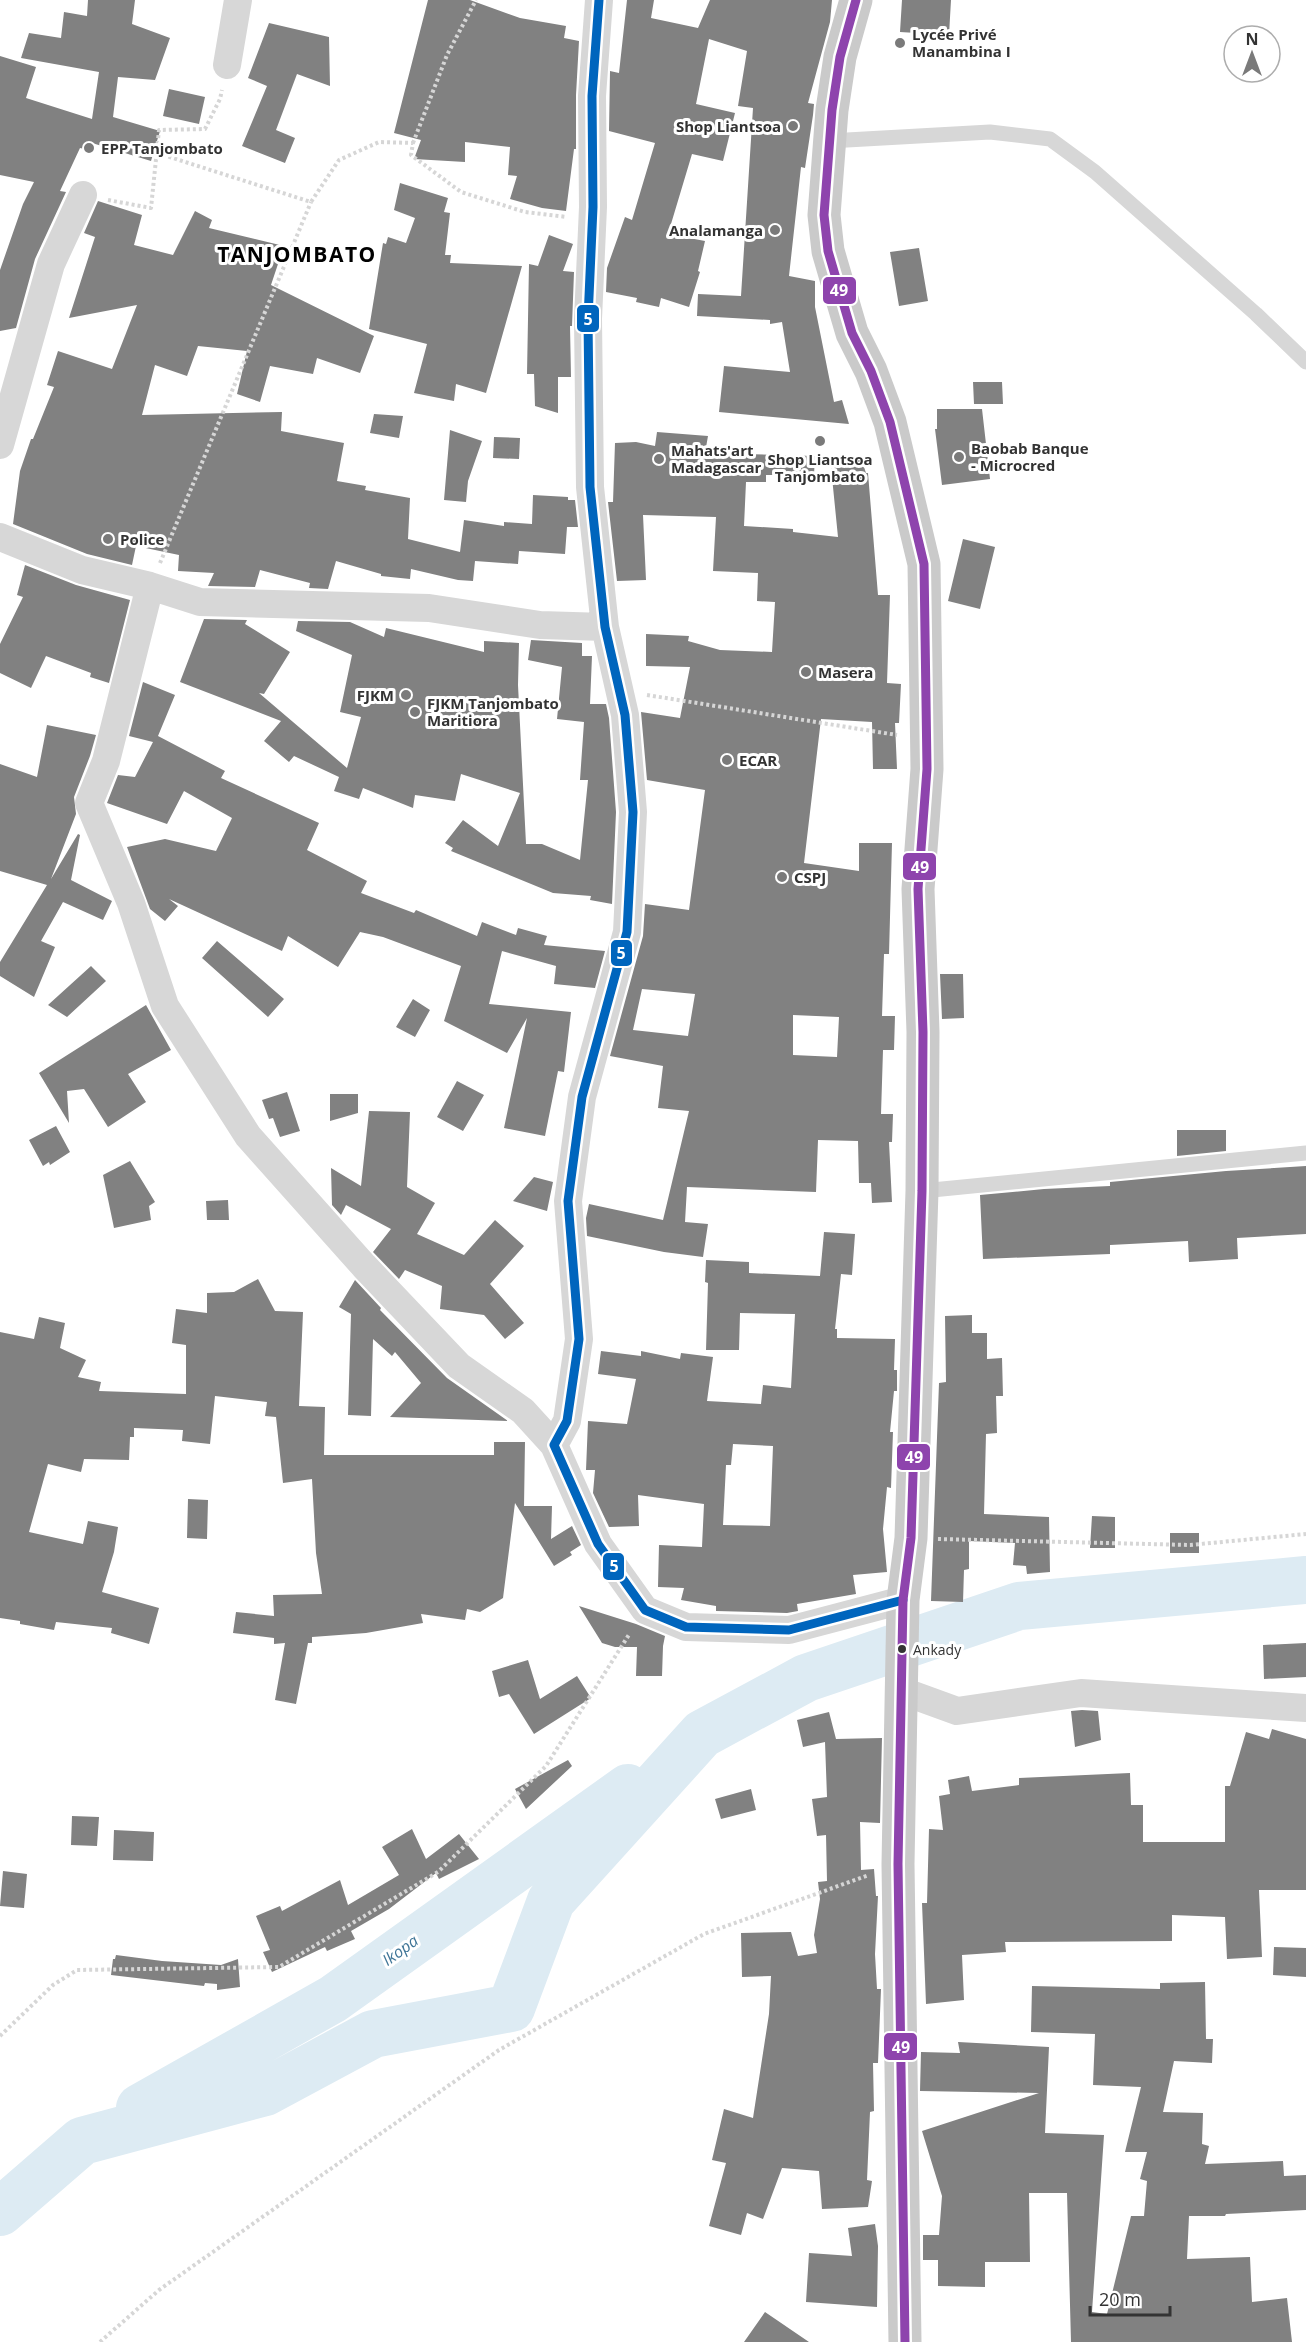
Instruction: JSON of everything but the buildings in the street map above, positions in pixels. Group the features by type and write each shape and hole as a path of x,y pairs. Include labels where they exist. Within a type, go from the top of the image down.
{"main road":[{"path":"856,0 840,57 830,141 824,215 828,251 852,333 871,371 890,422 924,564 927,769 918,889 923,1032 922,1191 911,1538 903,1600 898,1864 905,2342"}],"street":[{"path":"227,65 238,0"},
{"path":"554,1445 567,1421 579,1339 568,1202 582,1097 627,932 633,812 625,715 605,627 590,487 588,319 592,220 592,96 599,0"},
{"path":"0,445 51,264 83,195"},
{"path":"0,537 82,570 150,586 200,602 429,608 540,625 605,627"},
{"path":"150,586 106,761 89,803 131,903 165,1006 248,1136 364,1266 459,1366 523,1411 554,1445 598,1544 645,1610 686,1627 789,1630 903,1600"},
{"path":"902,1691 957,1711 1081,1694 1306,1708"}],"lane":[{"path":"830,141 990,132 1050,139 1095,172 1256,314 1306,362"},
{"path":"922,1191 1306,1153"}],"path":[{"path":"476,0 447,55 413,143 411,155 461,192 525,212 592,220"},
{"path":"83,195 151,208 159,130 205,129 220,99 227,65"},
{"path":"150,586 311,202 339,160 379,142 413,143"},
{"path":"157,153 311,202"},
{"path":"619,691 927,740"},
{"path":"911,1538 1190,1545 1306,1534"},
{"path":"0,2036 53,1985 77,1970 279,1967 438,1872 546,1766 645,1610"},
{"path":"100,2342 159,2290 499,2050 704,1934 898,1864"}],"waterway":[{"path":"0,2212 82,2141 265,2092 373,2034 511,2008 551,1901 702,1734 806,1678 1019,1606 1306,1580"},
{"name":"Ikopa","path":"140,2108 333,1999 628,1788"}],"transit line":[{"name":"5","path":"599,0 592,96 593,207 588,319 590,487 605,627 625,715 633,812 627,932 582,1097 568,1201 579,1339 567,1421 554,1445 598,1544 645,1610 686,1627 789,1630 903,1600"},
{"name":"49","path":"856,0 840,57 832,110 824,215 828,251 852,333 871,371 890,422 924,564 927,769 918,889 923,1032 922,1191 911,1538 903,1600 898,1864 905,2342"}],"place":[{"name":"Lycée Privé Manambina I","path":"900,43"},
{"name":"Shop Liantsoa","path":"793,126"},
{"name":"EPP Tanjombato","path":"89,148"},
{"name":"Analamanga","path":"775,230"},
{"name":"Shop Liantsoa Tanjombato","path":"820,441"},
{"name":"Baobab Banque - Microcred","path":"959,457"},
{"name":"Mahats'art Madagascar","path":"659,459"},
{"name":"Police","path":"108,539"},
{"name":"Masera","path":"806,672"},
{"name":"FJKM","path":"406,695"},
{"name":"FJKM Tanjombato Maritiora","path":"415,712"},
{"name":"ECAR","path":"727,760"},
{"name":"CSPJ","path":"782,877"},
{"name":"Ankady","path":"902,1649"}],"district":[{"name":"TANJOMBATO","path":"297,254"}]}
